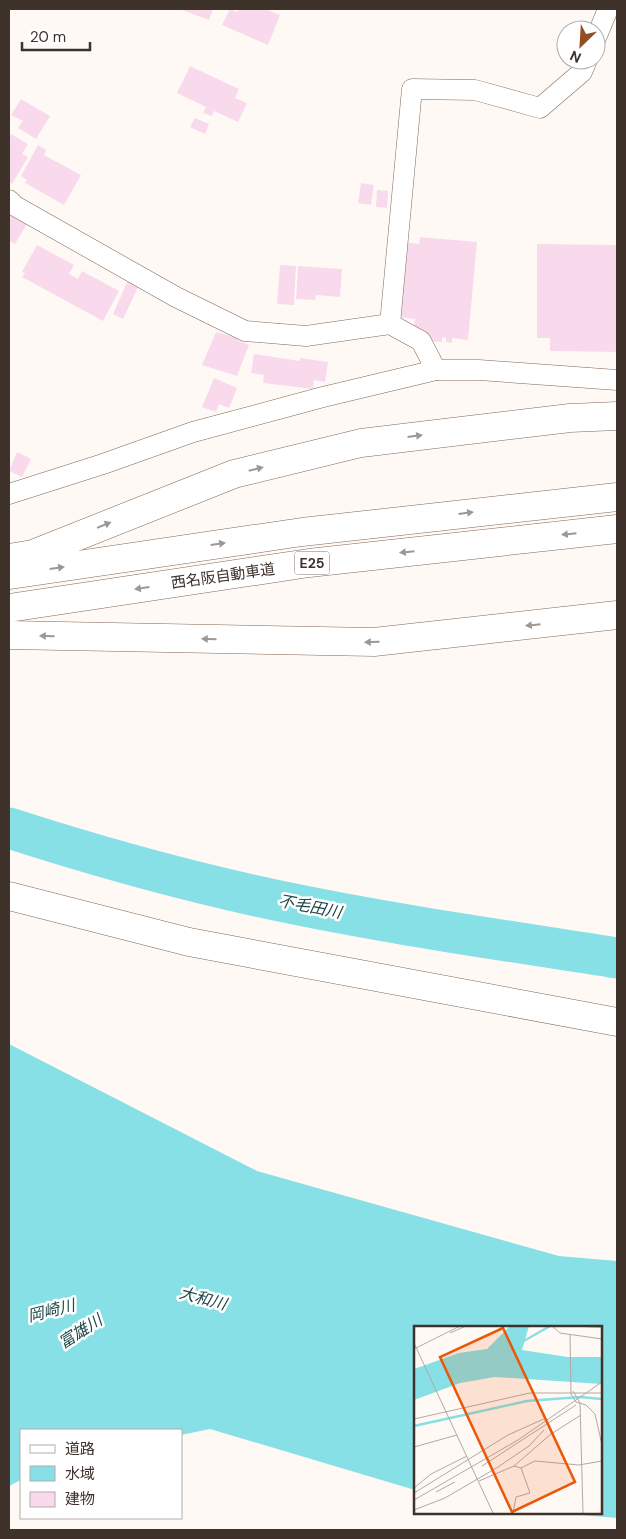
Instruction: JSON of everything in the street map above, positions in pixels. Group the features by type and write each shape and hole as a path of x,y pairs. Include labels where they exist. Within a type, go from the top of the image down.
{"main road":[{"path":"9,558 33,554 234,474 352,445 570,418 617,416"},
{"name":"E25","path":"9,575 302,532 617,497"},
{"name":"西名阪自動車道","path":"9,608 310,563 617,529"},
{"path":"9,635 374,642 617,615"},
{"path":"9,896 189,942 617,1022"}],"street":[{"path":"390,324 412,89 475,90 540,108 583,70"},
{"path":"9,200 23,211 176,297 246,331 306,336 390,324 421,341 436,370"},
{"path":"9,494 103,464 193,432 323,397 436,370 479,370 617,380"}],"water":[{"path":"9,1044 257,1171 559,1256 617,1261 617,1518 571,1514 601,1514 601,1326 414,1326 414,1490 210,1429 182,1435 182,1429 20,1429 20,1480 9,1486"}],"building":[{"path":"179,9 213,9 209,20"},
{"path":"230,9 238,12 239,9 265,9 280,15 268,45 222,25"},
{"path":"190,66 239,89 235,98 247,103 238,122 214,111 212,116 203,113 206,107 177,93"},
{"path":"21,99 50,116 36,139 18,128 23,121 11,115"},
{"path":"195,118 209,124 205,134 190,127"},
{"path":"11,134 28,144 22,154 28,157 12,184 9,182 9,138"},
{"path":"38,145 46,150 44,155 81,175 64,205 25,183 27,180 21,176"},
{"path":"361,183 374,185 371,205 358,203"},
{"path":"377,190 388,191 387,208 376,207"},
{"path":"9,211 28,222 15,244 9,241"},
{"path":"420,237 477,242 468,340 452,338 452,343 446,342 446,338 442,337 442,342 425,341 426,331 413,330 415,319 397,317 404,242 419,244"},
{"path":"537,244 617,245 617,352 550,351 550,338 537,338"},
{"path":"37,245 74,265 69,274 78,279 82,271 119,291 103,321 22,277 25,273 22,272"},
{"path":"280,265 296,266 294,305 277,304"},
{"path":"298,266 342,269 340,297 316,295 315,300 296,299"},
{"path":"129,278 140,283 123,319 113,314"},
{"path":"216,332 238,338 237,340 249,345 237,376 202,365"},
{"path":"254,354 300,361 300,358 328,362 325,382 314,380 313,389 263,383 264,375 251,373"},
{"path":"214,378 237,388 229,408 219,404 216,412 202,407"},
{"path":"17,452 31,459 22,477 9,471"}],"waterway":[{"name":"不毛田川","path":"9,828 208,885 317,909 617,958"}],"water label":[{"name":"大和川","path":"203,1298"},
{"name":"岡崎川","path":"51,1310"},
{"name":"富雄川","path":"80,1331"}]}
